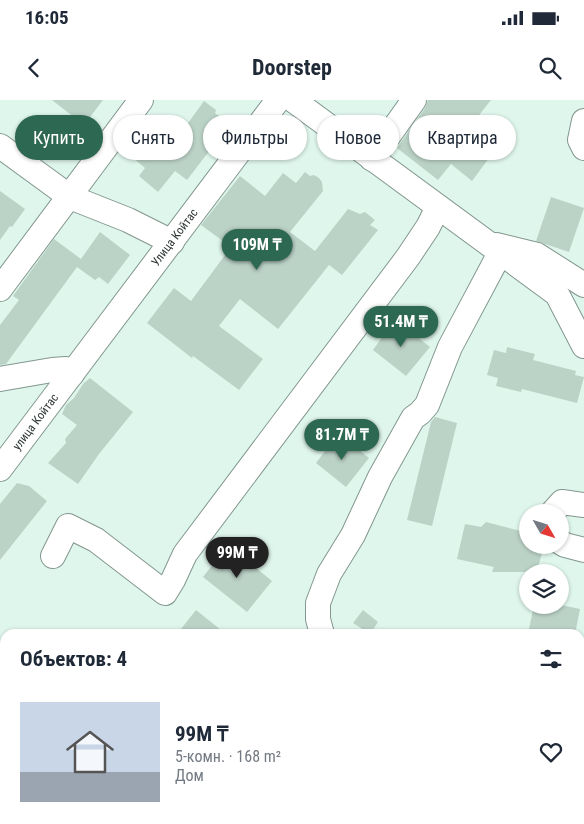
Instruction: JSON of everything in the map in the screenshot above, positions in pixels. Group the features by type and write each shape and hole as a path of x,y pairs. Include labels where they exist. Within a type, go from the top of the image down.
{"street":[{"path":"0,289 141,100"},
{"name":"Улица Койтас","path":"72,375 278,100"},
{"path":"293,100 317,118"},
{"path":"399,121 414,100"},
{"path":"584,121 580,140 584,148"},
{"path":"0,146 70,197 128,220 172,242"},
{"path":"375,160 557,294 584,346"},
{"path":"53,556 68,526 96,540 165,593 185,554 408,257 428,227 438,207"},
{"path":"493,248 504,246 537,255 584,284"},
{"path":"321,629 318,619 318,603 329,574 353,534 380,477 413,418 427,405 493,248"},
{"path":"0,379 66,369 72,375"},
{"name":"улица Койтас","path":"0,469 72,375"},
{"path":"560,504 562,502 584,505"},
{"path":"569,546 584,550"}],"building":[{"path":"52,100 103,100 92,115 71,115"},
{"path":"428,100 491,100 479,115 420,115"},
{"path":"204,101 216,110 215,113 218,115 203,115 203,159 187,180 175,171 158,192 139,176 145,168 136,160 193,160 193,116"},
{"path":"409,131 409,157 399,150 399,145"},
{"path":"412,160 488,160 472,181 451,164 438,180"},
{"path":"305,172 310,176 314,175 319,178 322,182 323,191 290,232 315,251 348,209 360,214 365,212 375,220 370,225 378,230 342,275 329,265 278,329 240,299 219,326 263,359 239,390 193,356 192,358 147,323 174,288 191,301 231,247 201,225 240,176 265,196 283,173 296,183"},
{"path":"0,191 25,209 0,240"},
{"path":"551,197 584,208 569,252 536,241"},
{"path":"100,232 130,255 108,284 99,277 95,280 77,267 6,364 0,365 0,325 19,300 13,296 54,239 81,259"},
{"path":"395,319 430,347 406,376 373,350"},
{"path":"507,347 535,354 533,360 576,371 575,375 584,377 577,403 522,389 521,392 496,386 498,378 487,375 494,350 506,353"},
{"path":"90,378 133,412 99,454 78,484 48,463 66,443 65,439 77,425 62,414 66,405"},
{"path":"435,417 457,423 432,526 407,520 431,422"},
{"path":"337,435 347,443 348,441 369,458 346,487 316,463"},
{"path":"17,483 29,486 47,501 0,560 0,504"},
{"path":"486,522 519,531 519,554 542,554 539,564 519,564 519,572 492,572 494,567 457,559 465,524 481,527"},
{"path":"228,545 272,581 247,612 203,577"},
{"path":"569,607 580,609 576,629 529,629 532,614 569,614"},
{"path":"196,610 220,629 181,629"},
{"path":"363,610 378,622 373,629 362,629 353,623"}]}
